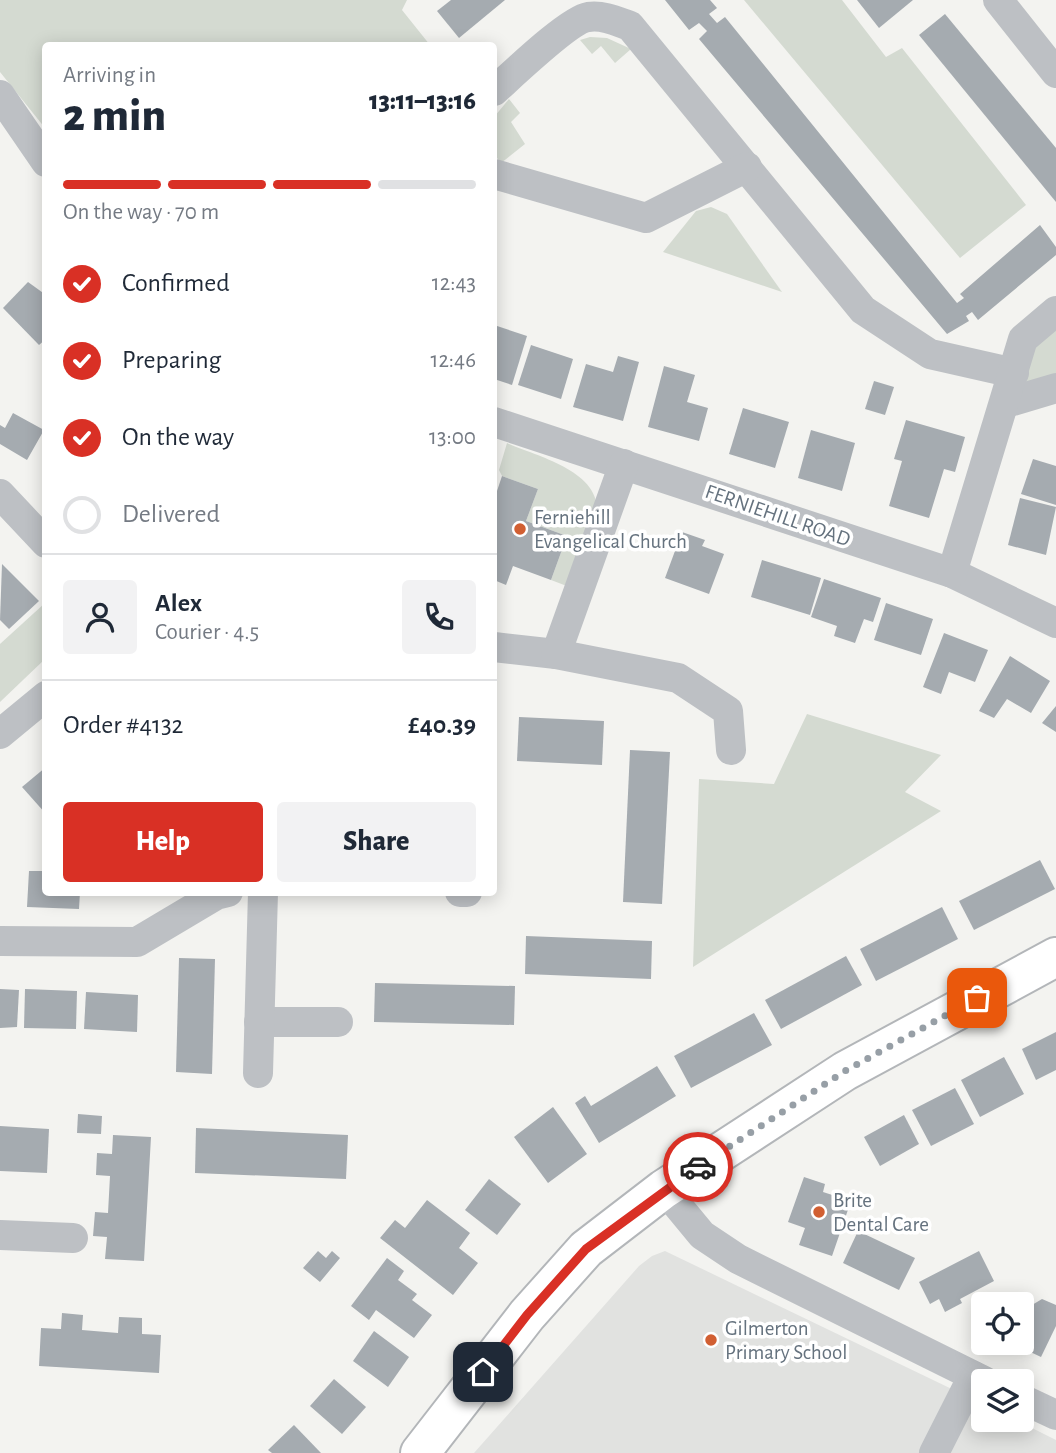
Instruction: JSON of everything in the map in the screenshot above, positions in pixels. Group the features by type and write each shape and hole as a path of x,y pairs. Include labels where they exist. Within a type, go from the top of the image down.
{"main road":[{"path":"420,1453 527,1315 586,1249 664,1189 845,1071 1056,957"}],"street":[{"path":"998,0 1056,73"},
{"path":"497,88 566,29 585,17 607,17 631,26 863,310 930,354 1014,373"},
{"path":"0,95 42,157"},
{"path":"497,175 646,218 747,167"},
{"path":"952,573 1006,403 1023,339 1056,311"},
{"path":"1006,403 1056,388"},
{"name":"FERNIEHILL ROAD","path":"497,423 952,573 1056,623"},
{"path":"556,654 624,464"},
{"path":"0,494 42,539"},
{"path":"497,647 556,654 678,678 728,711 731,750"},
{"path":"0,734 42,699"},
{"path":"0,941 137,942 214,896"},
{"path":"258,1073 263,896"},
{"path":"260,1021 338,1022"},
{"path":"664,1189 702,1235 738,1259 971,1376"},
{"path":"0,1235 74,1238"},
{"path":"934,1453 971,1391"},
{"path":"1034,1405 1056,1415"}],"shaded area":[{"path":"0,0 407,0 402,10 428,42 42,42 42,124 0,72"},
{"path":"744,0 842,0 886,57 902,48 1026,205 960,258"},
{"path":"590,37 607,38 631,49 615,63 601,46 592,54 580,40"},
{"path":"509,99 520,113 511,122 525,144 501,163 497,158 497,113"},
{"path":"711,207 727,214 782,292 663,252 696,211"},
{"path":"1056,330 1056,381 1030,387 1017,378 1024,347"},
{"path":"507,443 563,466 587,484 595,496 597,510 594,527 572,588 551,580 567,536 526,521 538,489 502,476 499,470"},
{"path":"42,606 42,662 0,702 0,644"},
{"path":"807,714 941,755 905,792 941,811 693,967 699,779 774,784"},
{"name":"Gilmerton Primary School","path":"665,1251 971,1398 971,1432 1034,1432 1034,1429 1056,1440 1056,1453 474,1453 639,1266 652,1256"}],"building":[{"path":"451,0 505,0 459,38 437,11"},
{"path":"665,0 710,0 717,8 709,14 717,23 725,17 957,303 964,298 960,294 1040,225 1056,247 1056,255 978,320 972,312 966,316 969,321 947,334 699,39 707,31 699,23 689,30"},
{"path":"857,0 913,0 879,28"},
{"path":"945,14 1056,148 1056,202 919,35"},
{"path":"28,282 42,292 42,342 39,345 3,308"},
{"path":"497,326 527,336 512,385 497,380"},
{"path":"531,345 573,359 561,399 518,385"},
{"path":"618,356 639,362 623,421 573,407 586,364 613,372"},
{"path":"664,366 695,375 687,402 708,408 699,441 648,427"},
{"path":"874,381 894,387 885,415 865,409"},
{"path":"743,408 789,422 775,468 729,454"},
{"path":"13,413 42,429 27,460 0,444 0,425 5,428"},
{"path":"906,420 965,437 955,472 944,469 929,518 889,506 902,461 894,459"},
{"path":"811,430 855,443 842,491 798,478"},
{"path":"1033,459 1056,466 1056,505 1021,494"},
{"name":"Ferniehill Evangelical Church","path":"502,476 538,489 526,521 567,536 551,580 513,566 506,585 497,581 497,491"},
{"path":"1020,498 1056,507 1046,555 1008,545"},
{"path":"682,532 705,540 702,546 724,554 709,594 665,578"},
{"path":"762,560 821,578 810,615 751,597"},
{"path":"2,564 39,601 9,629 0,620"},
{"path":"824,579 881,598 873,622 864,619 855,643 834,636 837,626 811,617"},
{"path":"886,603 933,619 921,655 874,640"},
{"path":"944,633 988,650 975,682 949,672 941,694 923,687"},
{"path":"1010,656 1050,681 1031,713 1007,699 994,718 979,711"},
{"path":"1056,706 1056,732 1042,723"},
{"path":"519,717 604,721 602,765 517,761"},
{"path":"630,750 670,752 662,904 623,902"},
{"path":"42,770 42,810 22,787"},
{"path":"1040,860 1055,889 974,930 959,901"},
{"path":"29,871 42,871 42,896 80,896 79,909 27,907"},
{"path":"942,907 958,939 876,981 860,949"},
{"path":"526,936 652,941 651,979 525,974"},
{"path":"846,956 862,985 781,1029 765,1000"},
{"path":"179,958 215,959 212,1074 176,1072"},
{"path":"375,983 515,986 514,1025 374,1022"},
{"path":"0,989 19,990 17,1027 0,1028"},
{"path":"25,989 77,991 76,1029 24,1028"},
{"path":"86,992 138,995 137,1032 84,1029"},
{"path":"754,1013 772,1045 691,1088 674,1056"},
{"path":"1056,1032 1056,1070 1036,1080 1022,1049"},
{"path":"1004,1057 1024,1094 980,1117 961,1080"},
{"path":"657,1066 676,1096 599,1143 575,1103 585,1096 591,1106"},
{"path":"955,1088 974,1124 931,1146 912,1110"},
{"path":"553,1107 587,1154 548,1183 514,1137"},
{"path":"78,1114 102,1116 101,1134 77,1133"},
{"path":"904,1115 919,1144 880,1166 864,1137"},
{"path":"0,1126 49,1129 47,1173 0,1171"},
{"path":"196,1128 348,1135 346,1179 195,1173"},
{"path":"113,1135 151,1137 144,1261 105,1259 107,1237 93,1236 95,1212 108,1213 110,1176 96,1175 97,1153 112,1154"},
{"name":"Brite Dental Care","path":"804,1177 825,1184 823,1192 851,1201 832,1256 799,1245 805,1228 788,1222"},
{"path":"489,1179 521,1204 497,1235 465,1210"},
{"path":"427,1200 470,1233 459,1248 478,1263 453,1295 380,1238 395,1220 405,1228"},
{"path":"858,1231 915,1258 899,1290 843,1263"},
{"path":"318,1251 326,1258 332,1251 340,1258 320,1282 303,1268"},
{"path":"979,1251 994,1281 971,1292 960,1299 962,1303 945,1312 939,1299 930,1304 919,1282"},
{"path":"387,1258 404,1271 398,1280 417,1294 412,1300 432,1315 414,1338 376,1310 369,1320 351,1306"},
{"path":"1042,1299 1056,1305 1056,1326 1041,1357 1034,1354 1034,1304"},
{"path":"62,1313 83,1315 82,1330 118,1333 119,1317 142,1318 142,1334 161,1335 159,1373 39,1366 41,1328 61,1329"},
{"path":"374,1331 409,1357 388,1387 353,1361"},
{"path":"334,1379 366,1407 342,1434 310,1406"},
{"path":"294,1425 321,1453 272,1453 268,1450"}],"way so far":[{"path":"698,1167 845,1071 977,998"}],"place":[{"name":"Ferniehill Evangelical Church","path":"520,529"},
{"name":"Brite Dental Care","path":"819,1212"},
{"name":"Gilmerton Primary School","path":"711,1340"}],"route":[{"path":"483,1372 527,1315 586,1249 664,1189 698,1167"}]}
